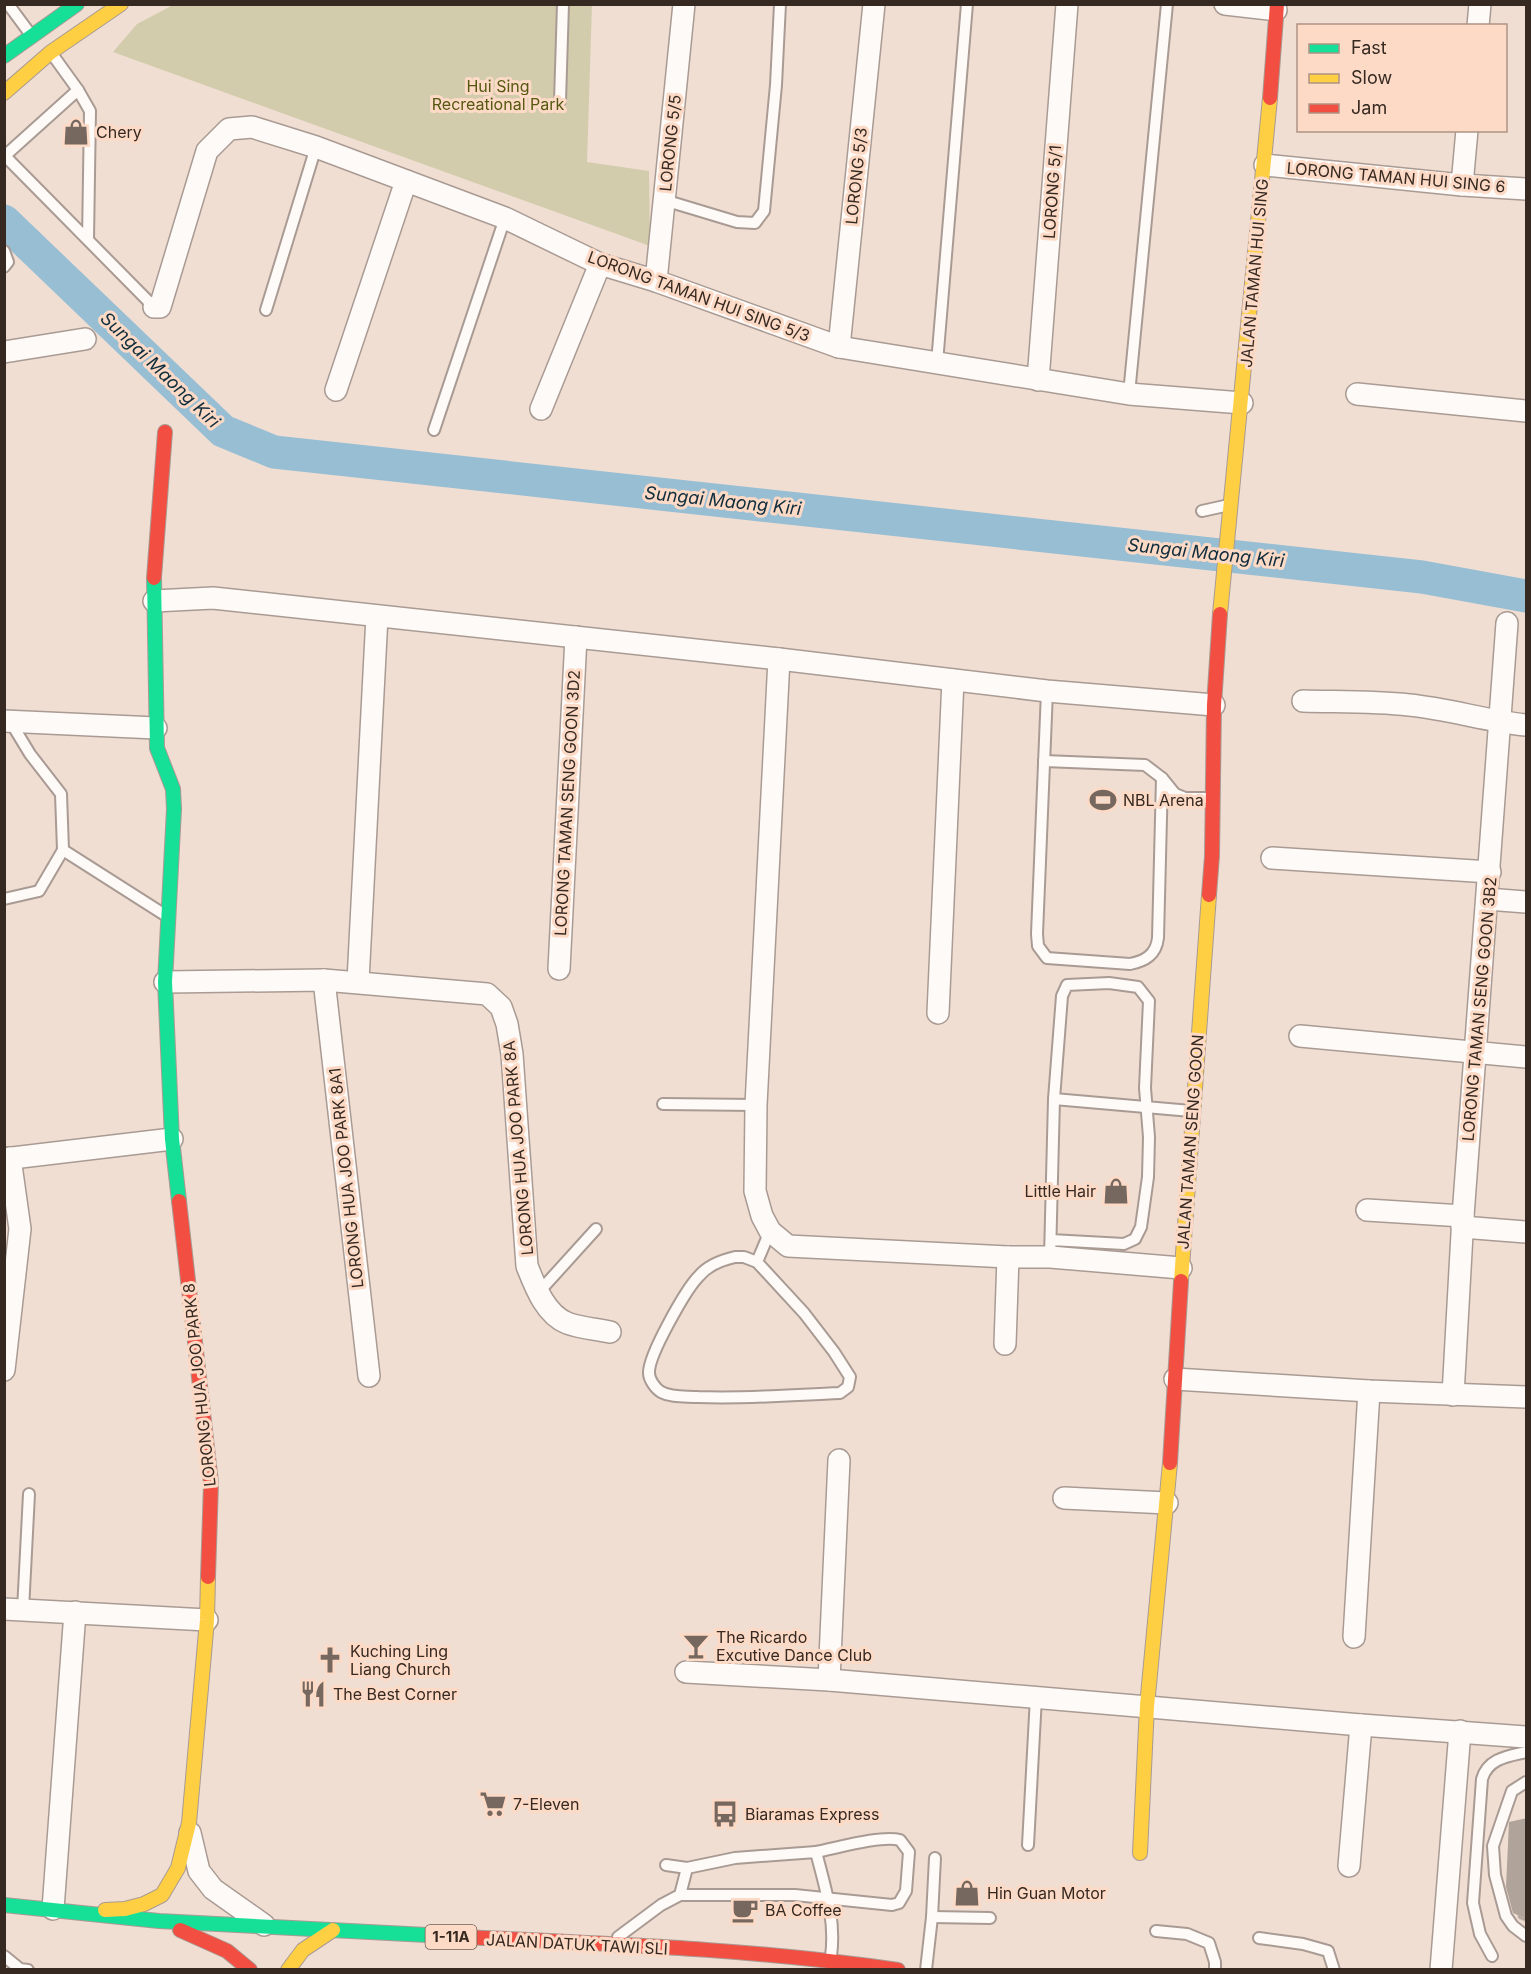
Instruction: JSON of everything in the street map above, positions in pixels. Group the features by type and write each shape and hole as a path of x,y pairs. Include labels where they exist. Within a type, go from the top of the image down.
{"main road":[{"path":"4,56 77,4"},
{"path":"4,93 51,52 121,4"},
{"name":"JALAN TAMAN HUI SING","path":"1223,578 1265,165 1276,7"},
{"name":"LORONG HUA JOO PARK 8","path":"78,1911 125,1910 144,1904 162,1894 178,1868 189,1823 207,1620 211,1483 172,1139 165,982 174,809 173,789 157,748 156,728 154,569 165,432"},
{"name":"JALAN TAMAN SENG GOON","path":"1140,1853 1147,1706 1167,1503 1181,1268 1212,856 1214,705 1223,578"},
{"name":"JALAN DATUK TAWI SLI","path":"4,1905 159,1921 505,1941 608,1944 830,1960 890,1969"},
{"path":"159,1921 225,1950 243,1960 250,1970"},
{"path":"288,1970 303,1950 333,1930"}],"street":[{"name":"LORONG 5/5","path":"656,281 684,4"},
{"name":"LORONG 5/3","path":"839,346 874,4"},
{"name":"LORONG 5/1","path":"1038,380 1067,4"},
{"path":"1225,4 1276,7"},
{"path":"1478,24 1480,4"},
{"name":"LORONG TAMAN HUI SING 5/3","path":"154,307 160,307 207,151 229,129 252,127 316,147 504,218 600,264 656,281 839,346 1129,394 1242,403"},
{"path":"1462,185 1467,132"},
{"name":"LORONG TAMAN HUI SING 6","path":"1265,165 1462,185 1527,189"},
{"path":"336,390 406,181"},
{"path":"541,409 600,264"},
{"path":"4,352 85,339"},
{"path":"1357,394 1527,411"},
{"path":"154,601 213,598 778,659 1047,691 1214,705"},
{"path":"358,981 377,616"},
{"name":"LORONG TAMAN SENG GOON 3B2","path":"1453,1395 1462,1221 1507,623"},
{"name":"LORONG TAMAN SENG GOON 3D2","path":"559,969 576,637"},
{"path":"778,659 756,1104 755,1191 762,1216 770,1231 788,1246 1008,1257 1050,1248 1181,1268"},
{"path":"938,1013 953,680"},
{"path":"1303,701 1407,704 1527,725"},
{"path":"7,721 156,728"},
{"path":"1272,858 1490,872"},
{"path":"1487,900 1527,902"},
{"name":"LORONG HUA JOO PARK 8A1","path":"324,980 369,1376"},
{"name":"LORONG HUA JOO PARK 8A","path":"165,982 358,981 487,994 501,1007 507,1024 512,1053 528,1266 538,1293 549,1308 566,1323 609,1332"},
{"path":"1300,1036 1527,1058"},
{"path":"4,1370 20,1229 7,1159 172,1139"},
{"path":"1367,1210 1462,1221 1527,1232"},
{"path":"1005,1344 1008,1257"},
{"path":"1175,1378 1369,1391 1527,1397"},
{"path":"1354,1637 1369,1391"},
{"path":"829,1680 839,1460"},
{"path":"1064,1498 1167,1503"},
{"path":"14,1609 207,1620"},
{"path":"53,1909 75,1612"},
{"path":"686,1672 829,1680 1527,1737"},
{"path":"1349,1866 1361,1725"},
{"path":"1441,1970 1460,1731"},
{"name":"LORONG HUA JOO PARK 8","path":"189,1823 199,1871 213,1889 266,1927"}],"lane":[{"path":"8,4 31,36"},
{"path":"560,101 562,4"},
{"path":"664,200 737,222 755,223 764,210 776,85 780,4"},
{"path":"937,363 968,4"},
{"path":"1129,394 1167,4"},
{"path":"51,52 90,111 88,240"},
{"path":"78,90 8,153 6,158 154,307"},
{"path":"266,310 316,147"},
{"path":"434,430 504,218"},
{"path":"4,251 8,262 4,267"},
{"path":"1202,511 1229,505"},
{"path":"1047,691 1038,934 1038,946 1047,958 1130,964 1142,962 1152,955 1158,938 1162,778"},
{"path":"4,899 39,891 63,850 61,794 7,721"},
{"path":"1044,761 1145,765 1162,778 1175,794 1185,798 1212,798"},
{"path":"63,850 168,917"},
{"path":"1109,983 1138,987 1149,1001 1146,1106 1149,1137 1148,1177 1141,1227 1135,1239 1124,1244 1050,1248 1054,1099 1062,996 1067,985 1109,983"},
{"path":"1054,1099 1192,1111"},
{"path":"663,1104 756,1104"},
{"path":"538,1293 596,1228"},
{"path":"757,1262 770,1231"},
{"path":"735,1257 744,1257 757,1262 804,1313 834,1352 850,1377 848,1387 840,1393 748,1398 675,1396 661,1392 654,1385 649,1374 652,1360 676,1307 699,1275 721,1261 735,1257"},
{"path":"14,1609 29,1494"},
{"path":"1028,1845 1036,1697"},
{"path":"1492,1956 1480,1934 1473,1903 1482,1779 1490,1765 1502,1757 1527,1752"},
{"path":"1527,1782 1512,1791 1493,1846 1495,1875 1506,1916 1512,1926 1527,1936"},
{"path":"608,1944 662,1905 680,1895 795,1896 891,1905 899,1903 906,1891 909,1852 900,1840 893,1838 816,1852 735,1858 687,1868 666,1865"},
{"path":"816,1852 834,1935 830,1960"},
{"path":"926,1970 935,1858"},
{"path":"680,1895 687,1868"},
{"path":"932,1917 990,1918"},
{"path":"1156,1931 1187,1934 1209,1943 1215,1970"},
{"path":"1259,1938 1303,1944 1328,1951 1334,1970"},
{"path":"4,1956 20,1969 28,1970"}],"green space":[{"name":"Hui Sing Recreational Park","path":"173,5 592,5 587,162 649,171 650,246 113,52 137,24"}],"building":[{"path":"1527,1818 1527,1919 1513,1913 1506,1887 1509,1822"}],"waterway":[{"name":"Sungai Maong Kiri","path":"4,221 223,431 274,452 1422,577 1526,596"}],"traffic: fast":[{"path":"4,56 77,4"},
{"path":"154,578 157,748 173,789 174,809 165,982 172,1139 179,1201"},
{"path":"4,1905 159,1921 465,1937"}],"traffic: slow":[{"path":"4,93 51,52 121,4"},
{"path":"1220,614 1270,98"},
{"path":"1181,1281 1209,895"},
{"path":"1140,1853 1147,1706 1170,1463"},
{"path":"105,1910 125,1909 144,1904 162,1895 178,1868 189,1823 207,1620 208,1577"},
{"path":"288,1970 303,1950 333,1930"}],"traffic: jam":[{"path":"1270,98 1277,4"},
{"path":"154,578 165,432"},
{"path":"1209,895 1212,856 1214,705 1220,614"},
{"path":"179,1201 211,1483 208,1577"},
{"path":"1170,1463 1181,1281"},
{"path":"180,1930 227,1951 250,1970"},
{"path":"465,1937 736,1952 898,1970"}],"place":[{"name":"Chery","path":"76,132"},
{"name":"NBL Arena","path":"1103,800"},
{"name":"Little Hair","path":"1116,1191"},
{"name":"The Ricardo Excutive Dance Club","path":"696,1646"},
{"name":"Kuching Ling Liang Church","path":"330,1660"},
{"name":"The Best Corner","path":"313,1694"},
{"name":"7-Eleven","path":"493,1804"},
{"name":"Biaramas Express","path":"725,1814"},
{"name":"Hin Guan Motor","path":"967,1893"},
{"name":"BA Coffee","path":"745,1910"}]}
